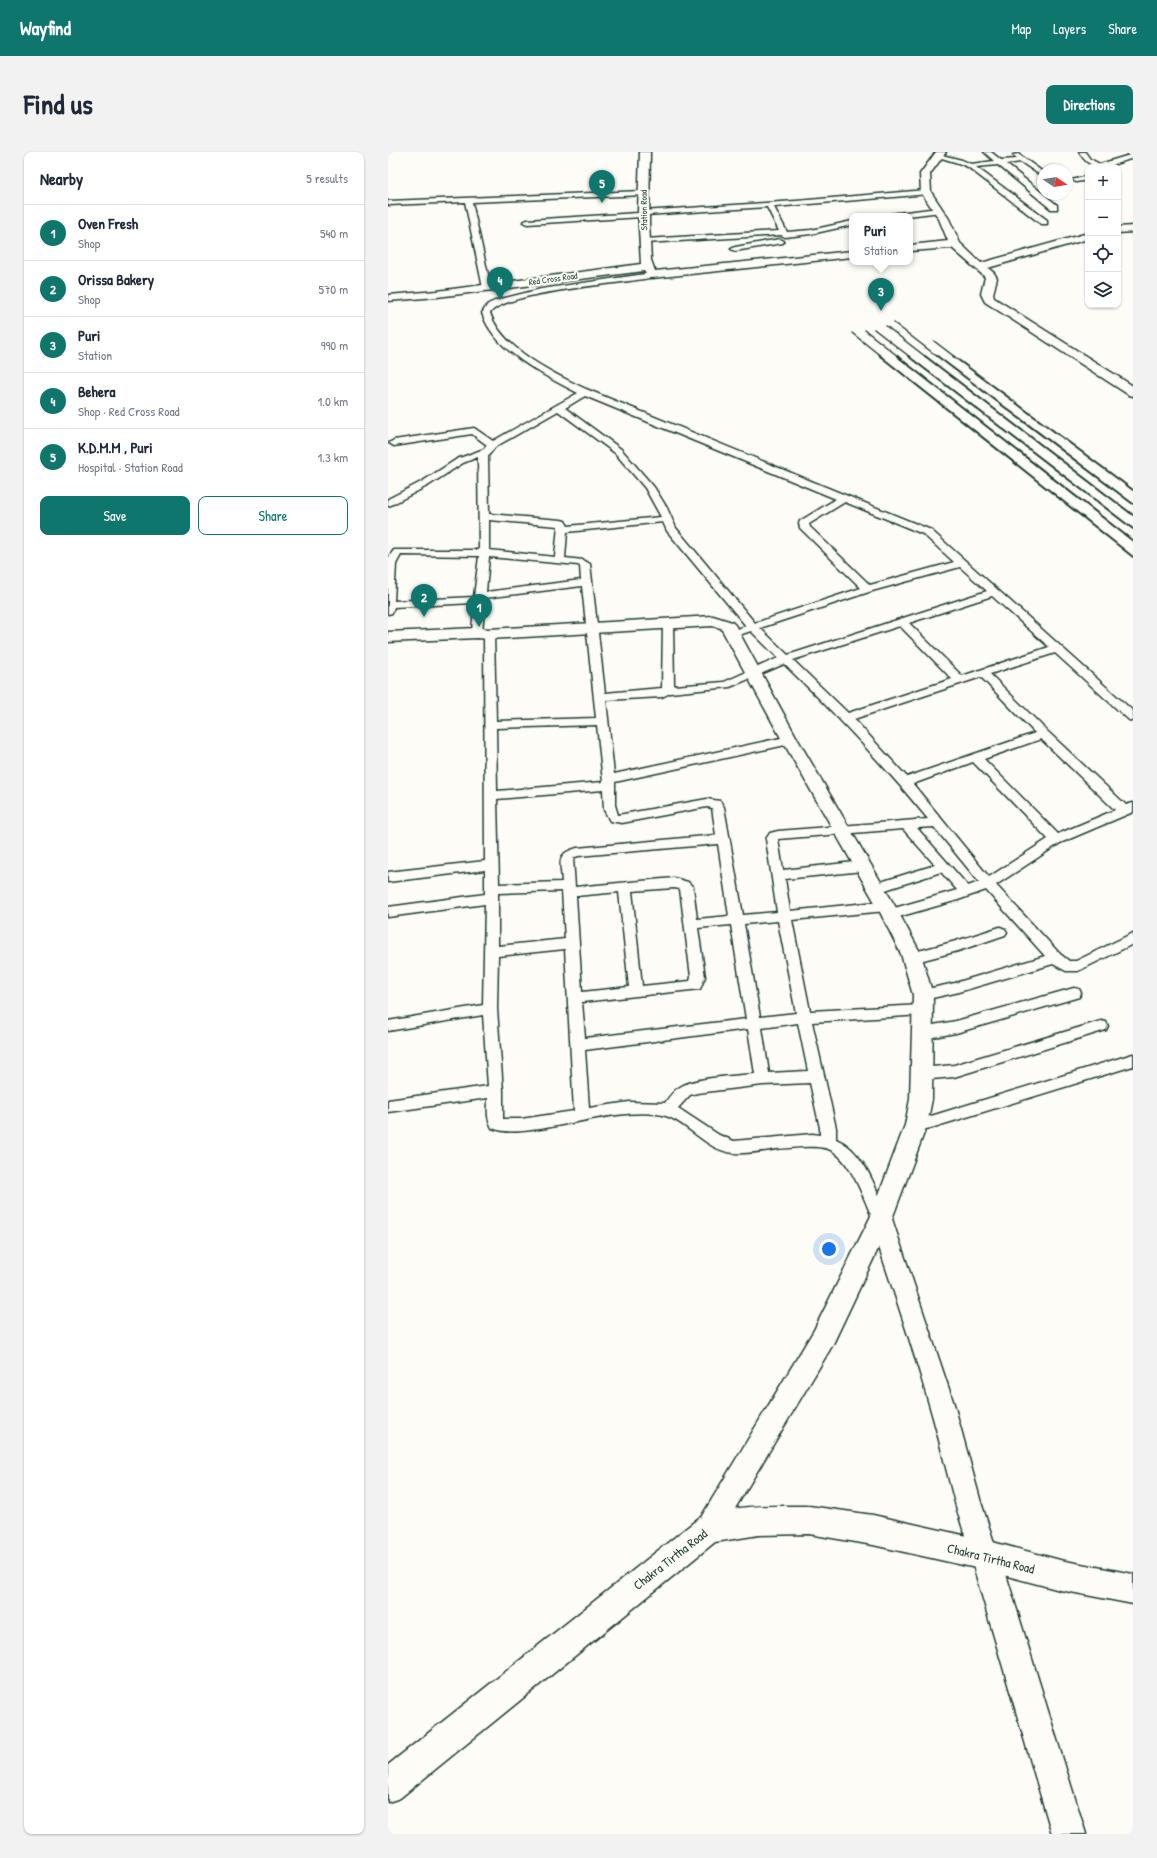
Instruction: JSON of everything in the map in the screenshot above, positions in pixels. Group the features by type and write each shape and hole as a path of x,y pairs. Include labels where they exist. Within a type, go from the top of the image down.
{"main road":[{"path":"639,152 641,215 640,251 647,266"},
{"name":"Station Road","path":"640,193 645,152"},
{"path":"940,154 925,174 926,192 938,210 955,244 979,267 990,275 991,278 987,294 989,300 1132,391"},
{"name":"Station Road","path":"641,215 647,266"},
{"path":"1121,230 1133,229"},
{"path":"979,267 1085,237"},
{"path":"913,248 955,244"},
{"name":"Red Cross Road","path":"388,298 487,288 647,266 849,254"},
{"path":"388,637 485,630 668,623 720,622 727,625 790,740 844,830 889,910 912,958 922,1003 920,1099 916,1125 882,1219 822,1338 709,1528"},
{"path":"882,1219 942,1404 967,1499 1069,1834"},
{"name":"Chakra Tirtha Road","path":"388,1786 709,1528 759,1521 809,1520 873,1530 984,1555 1060,1575 1133,1589"}],"street":[{"path":"987,152 1054,207"},
{"path":"1013,152 1037,170"},
{"path":"1082,152 1087,160 1096,164"},
{"path":"940,154 970,166 1044,222"},
{"path":"1107,164 1133,156"},
{"path":"970,166 1023,160"},
{"path":"1076,180 1085,178"},
{"path":"1002,190 1037,186"},
{"path":"527,222 641,215 926,192"},
{"path":"388,203 640,193"},
{"path":"468,200 487,288"},
{"path":"735,249 789,239 770,204"},
{"path":"913,213 938,210"},
{"path":"645,241 811,232 849,225"},
{"path":"647,266 500,302 491,306 486,313 487,320 512,347 561,380 758,465 927,532 1058,648 1133,717"},
{"path":"388,503 426,483 460,461 484,452 492,444 560,408 586,392"},
{"path":"560,408 618,451 649,487 671,529 752,627 846,718 905,782 988,884 1056,958 1066,966 1078,966 1133,938"},
{"path":"394,443 474,431 492,444"},
{"path":"484,452 484,553 479,598 485,630 490,725 490,1009 496,1091 495,1119 497,1124 520,1126 634,1107 658,1108 668,1110 685,1119 711,1139 724,1145 734,1147 812,1140 828,1142 839,1147 855,1163 882,1219"},
{"path":"844,498 804,523 805,528 868,589"},
{"path":"483,517 557,522 563,525 560,560"},
{"path":"562,530 667,519"},
{"path":"388,610 391,564 393,558 398,552 484,553 579,562 585,564 609,782 611,814 616,819 622,819 707,803 716,804 718,807 763,1079"},
{"path":"732,634 868,589 962,563"},
{"path":"389,597 479,598 587,582"},
{"path":"600,697 662,693 668,690 726,685 786,659 994,592"},
{"path":"901,621 960,681"},
{"path":"668,623 668,690"},
{"path":"846,718 1058,648"},
{"path":"691,924 784,916 889,910 966,892 988,884 1056,840 1128,809 1043,734 983,673"},
{"path":"490,725 602,720"},
{"path":"905,782 1043,734"},
{"path":"490,796 609,782 790,740"},
{"path":"976,758 1056,840"},
{"path":"828,1142 828,1128 816,1077 771,843 774,836 938,822"},
{"path":"906,824 966,892"},
{"path":"582,1116 567,858 572,853 723,839"},
{"path":"388,877 491,865"},
{"path":"777,875 863,866"},
{"path":"876,888 944,867"},
{"path":"388,912 491,893 625,887 674,883 686,887 698,977 695,985 574,998"},
{"path":"625,887 636,992"},
{"path":"912,958 958,946 1000,932"},
{"path":"490,952 571,943"},
{"path":"577,1045 804,1016 922,1003 955,988 1056,958"},
{"path":"922,1033 956,1027 1074,993"},
{"path":"388,1026 490,1009"},
{"path":"921,1074 954,1071 1101,1026"},
{"path":"916,1125 931,1122 1133,1060"},
{"path":"668,1110 676,1099 686,1091 696,1088 763,1079 816,1077"},
{"path":"388,1106 496,1091"}],"railway":[{"path":"894,323 938,357"},
{"path":"886,326 926,357"},
{"path":"874,329 910,357"},
{"path":"865,330 899,357"},
{"path":"852,333 882,357"},
{"path":"934,341 955,357"},
{"path":"880,356 1133,557"},
{"path":"897,356 1133,541"},
{"path":"908,356 1133,529"},
{"path":"925,356 1133,515"},
{"path":"937,356 1133,504"},
{"path":"953,356 1133,490"}],"place":[{"name":"K.D.M.M , Puri","path":"602,203"},
{"name":"Behera","path":"500,300"},
{"name":"Puri","path":"881,311"},
{"name":"Orissa Bakery","path":"424,617"},
{"name":"Oven Fresh","path":"479,627"}]}
